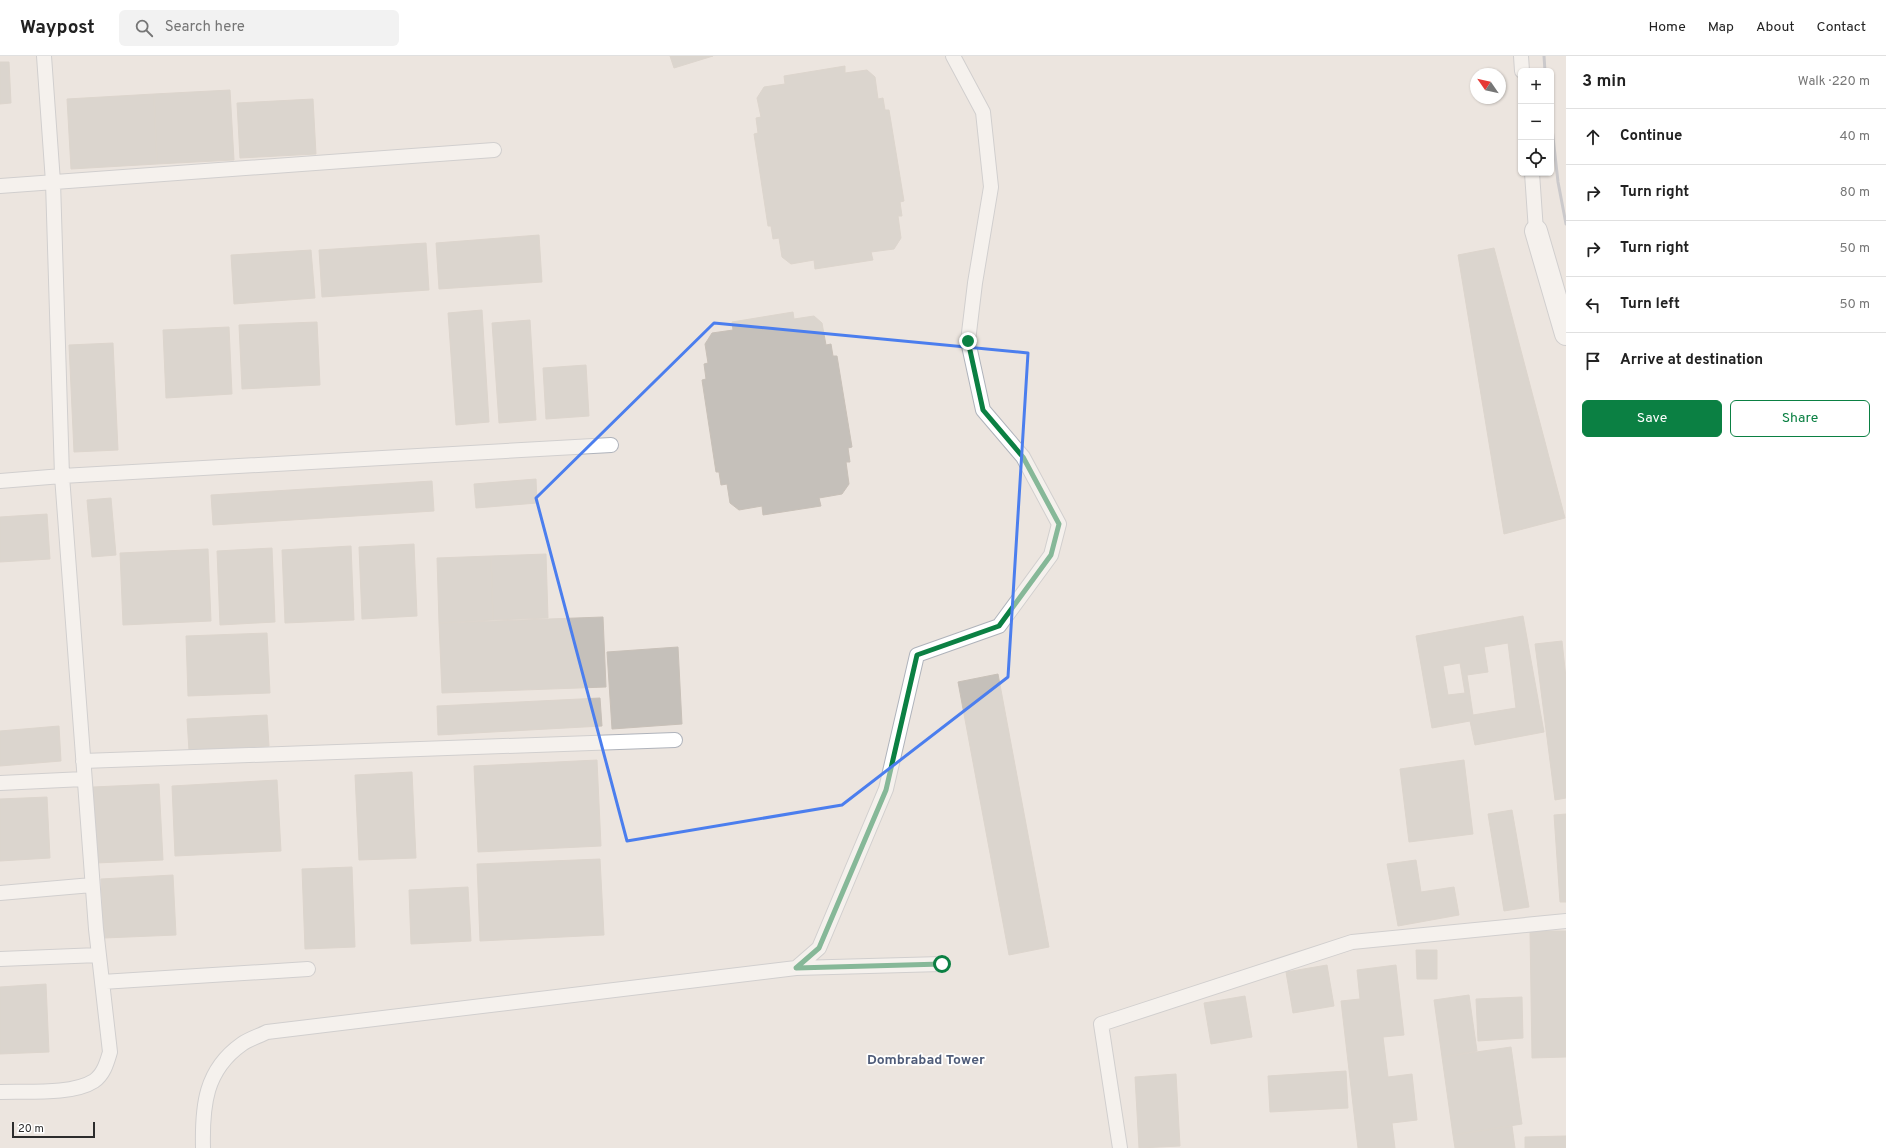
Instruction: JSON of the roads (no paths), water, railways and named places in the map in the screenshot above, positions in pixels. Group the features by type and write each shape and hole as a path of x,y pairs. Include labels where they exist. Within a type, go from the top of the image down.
{"street":[{"path":"1536,231 1566,334"}],"lane":[{"path":"0,1092 71,1089 95,1081 106,1068 110,1052 92,885 62,476 53,182 44,56"},
{"path":"796,968 819,948 886,790 917,655 999,626 1051,555 1059,524 1023,457 983,410 968,341 975,283 991,187 983,112 953,56"},
{"path":"1521,56 1522,68"},
{"path":"0,186 494,150"},
{"path":"1532,176 1536,231"},
{"path":"0,481 62,476 611,445"},
{"path":"83,761 675,740"},
{"path":"0,783 84,779"},
{"path":"0,893 92,885"},
{"path":"1120,1148 1101,1024 1352,942 1566,921"},
{"path":"0,959 99,955"},
{"path":"203,1148 202,1116 208,1088 220,1065 242,1044 267,1032 796,968 942,964"},
{"path":"102,982 308,969"}],"railway":[{"path":"1544,56 1545,68"},
{"path":"1553,140 1558,182 1566,224"}],"district":[{"name":"Dombrabad Tower","path":"926,1060"}]}
